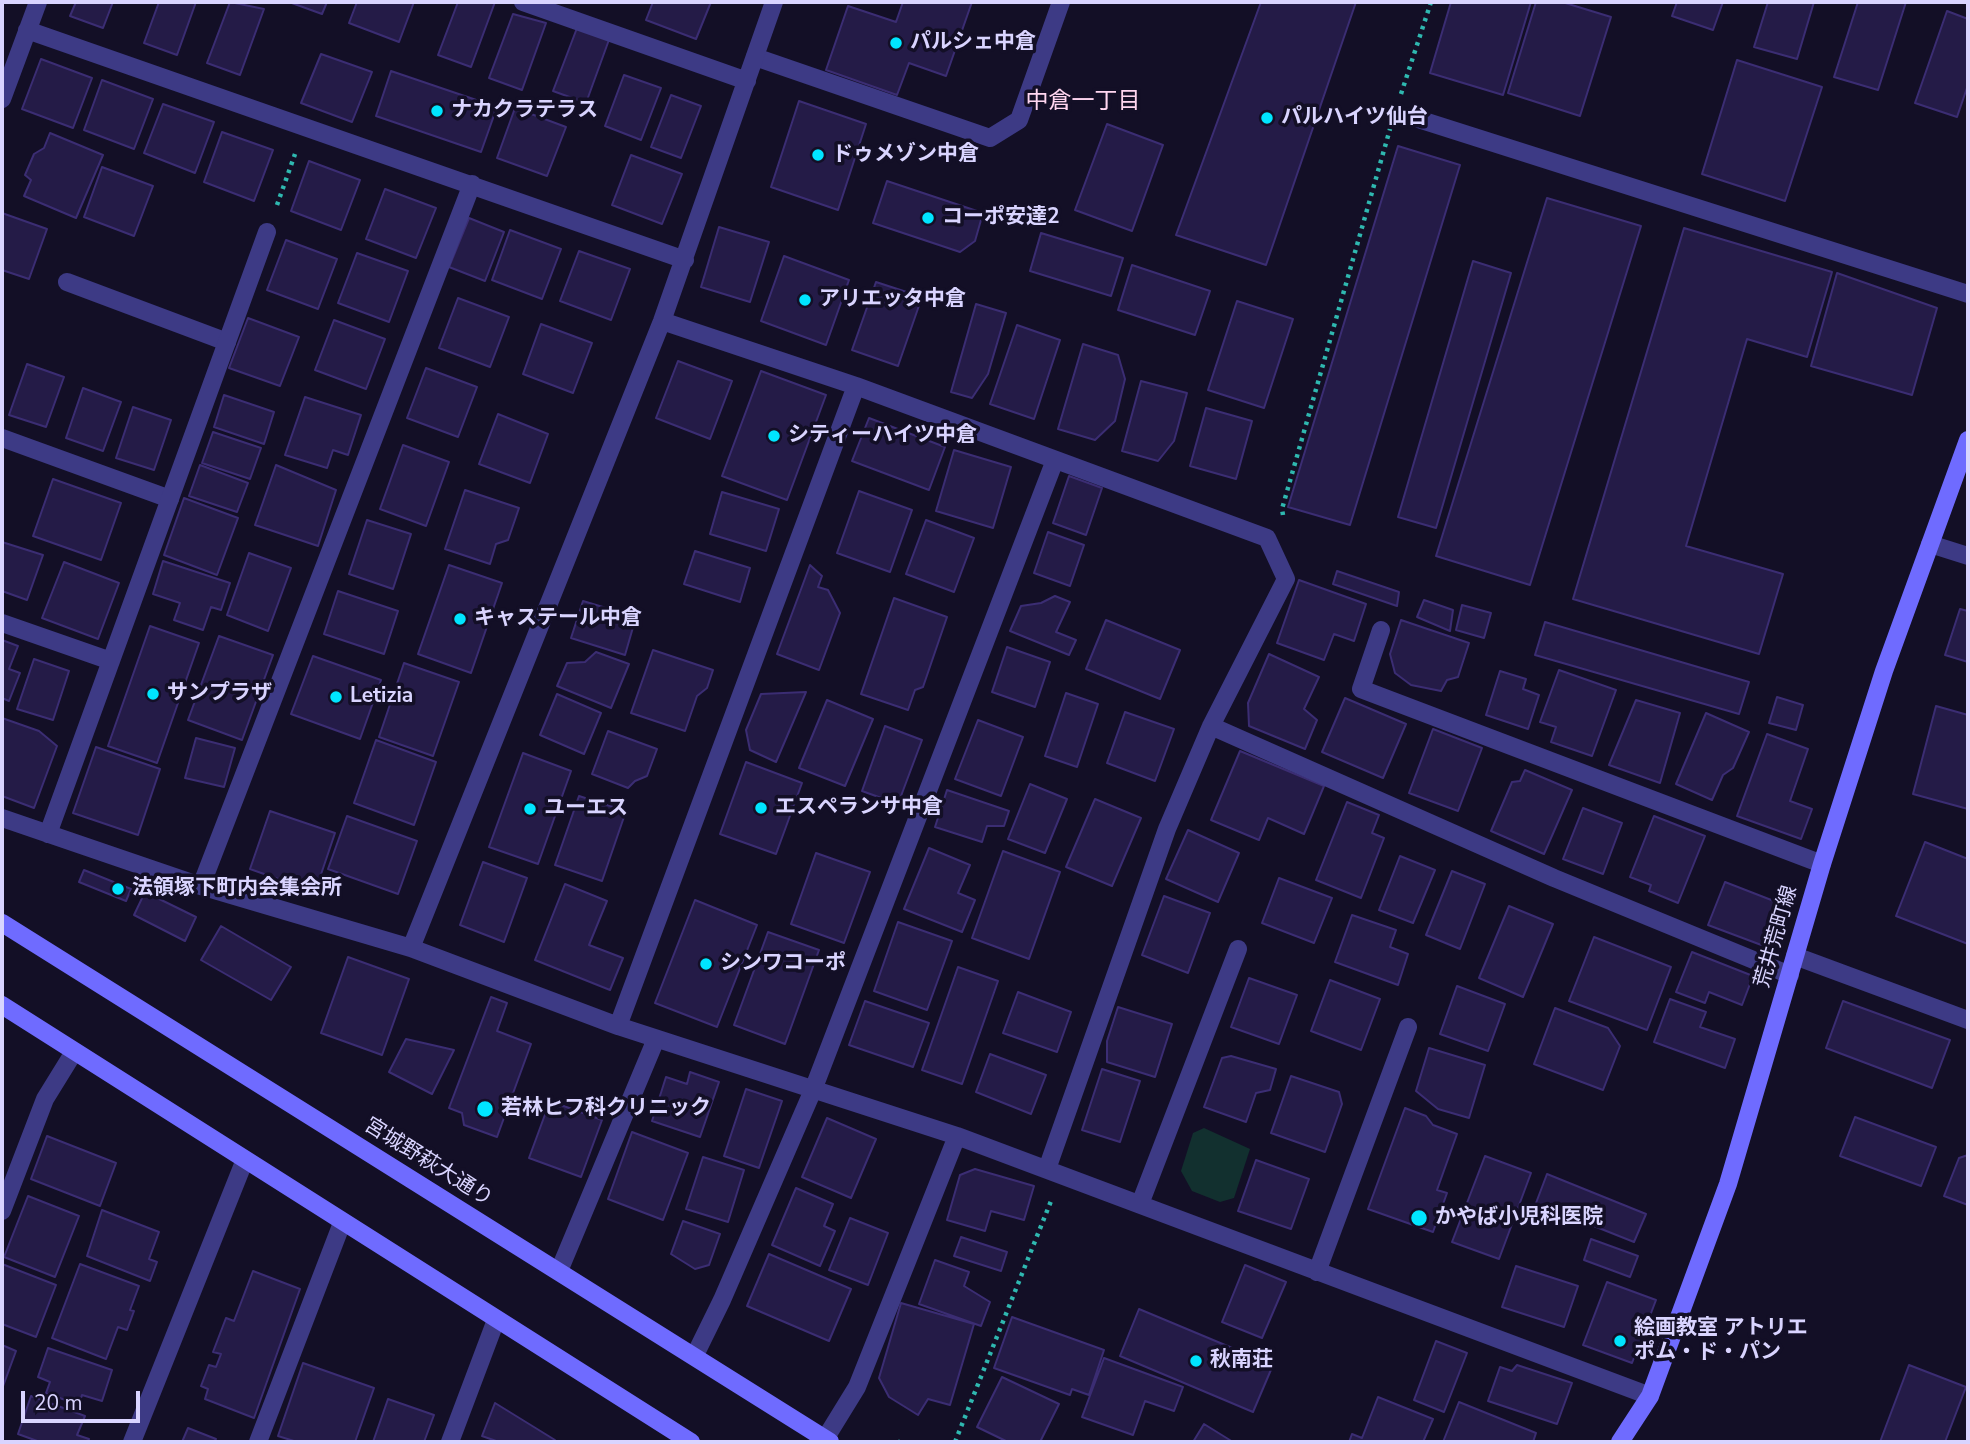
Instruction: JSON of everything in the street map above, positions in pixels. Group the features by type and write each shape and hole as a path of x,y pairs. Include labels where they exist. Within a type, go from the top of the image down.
{"street":[{"path":"2,99 38,2"},
{"path":"523,2 747,80"},
{"path":"411,947 662,321 774,2"},
{"path":"755,57 990,138 1019,120 1061,2"},
{"path":"27,30 685,260"},
{"path":"1418,119 1968,294"},
{"path":"201,886 472,184"},
{"path":"48,834 267,232"},
{"path":"67,282 227,342"},
{"path":"662,321 856,386 1267,538 1286,579 1211,726 1167,829 1054,1172"},
{"path":"618,1026 856,386"},
{"path":"2,438 170,499"},
{"name":"荒井荒町線","path":"1620,1442 1650,1396 1728,1184 1822,864 1884,671 1968,440"},
{"path":"695,1355 813,1090 1055,460"},
{"path":"1930,544 1968,556"},
{"path":"2,623 111,661"},
{"path":"1381,630 1361,689 1822,864"},
{"path":"1211,726 1554,878 1790,975"},
{"path":"2,818 201,886 411,947 618,1026 957,1136 1650,1396"},
{"name":"宮城野萩大通り","path":"2,923 695,1355 827,1441"},
{"path":"1140,1204 1238,949"},
{"path":"1795,956 1968,1020"},
{"path":"2,1005 244,1162 691,1442"},
{"path":"1317,1272 1408,1027"},
{"path":"559,1271 656,1039"},
{"path":"2,1211 46,1099 74,1052"},
{"path":"827,1441 863,1374 957,1136"},
{"path":"132,1442 244,1162"},
{"path":"258,1442 342,1223"},
{"path":"450,1442 496,1320"}],"path":[{"path":"1397,106 1431,2"},
{"path":"1284,520 1282,509 1393,119"},
{"path":"267,232 305,127"},
{"path":"955,1442 1054,1172"}],"green space":[{"path":"1204,1128 1250,1149 1234,1198 1220,1202 1192,1191 1181,1171 1193,1133"}],"building":[{"path":"76,2 113,2 103,28 70,16"},
{"path":"159,2 196,2 177,55 144,43"},
{"path":"230,2 264,9 240,75 207,63"},
{"path":"289,2 327,2 322,14"},
{"path":"357,2 414,2 399,42 349,23"},
{"path":"458,2 495,2 471,67 438,55"},
{"path":"653,2 711,2 696,39 646,20"},
{"name":"パルシェ中倉","path":"903,2 972,2 946,76 909,63 897,95 826,70 848,6 896,22"},
{"name":"パルハイツ仙台","path":"1261,2 1356,2 1266,265 1176,235"},
{"path":"1451,2 1531,2 1503,95 1430,73"},
{"path":"1536,2 1562,2 1611,17 1580,116 1508,93"},
{"path":"1677,2 1723,2 1713,30 1672,16"},
{"path":"1768,2 1814,2 1797,59 1754,47"},
{"path":"1858,2 1906,2 1878,90 1834,77"},
{"path":"1947,11 1968,19 1968,85 1957,117 1915,103"},
{"path":"513,14 546,23 522,90 489,78"},
{"path":"577,28 610,37 586,103 553,91"},
{"path":"321,54 372,72 352,122 301,103"},
{"path":"41,59 92,78 73,128 22,109"},
{"path":"1737,60 1822,87 1785,201 1702,174"},
{"name":"ナカクラテラス","path":"391,71 497,107 481,152 376,116"},
{"path":"624,75 661,88 641,140 605,126"},
{"path":"102,80 153,99 134,149 84,130"},
{"path":"671,95 701,106 681,158 651,147"},
{"name":"ドゥメゾン中倉","path":"799,101 866,124 838,210 771,187"},
{"path":"163,104 214,122 195,173 144,153"},
{"path":"515,108 566,127 547,176 497,158"},
{"path":"1107,124 1163,145 1132,231 1075,210"},
{"path":"222,132 273,150 254,201 204,182"},
{"path":"50,133 103,155 76,218 24,196 31,180 25,175 34,154 44,148"},
{"path":"1398,146 1460,165 1350,525 1288,507"},
{"path":"631,155 682,174 662,224 612,205"},
{"path":"309,161 360,180 341,230 291,211"},
{"path":"102,167 153,186 134,236 84,217"},
{"name":"コーポ安達2","path":"887,181 983,213 975,241 960,252 873,223"},
{"path":"385,189 436,208 416,258 366,239"},
{"path":"1547,198 1641,226 1530,585 1436,556"},
{"path":"2,213 47,229 29,279 2,270"},
{"path":"469,218 504,232 485,281 449,267"},
{"path":"719,227 769,242 750,302 701,287"},
{"path":"1684,228 1832,272 1807,357 1747,339 1686,546 1783,574 1759,654 1573,599"},
{"path":"510,230 561,249 542,299 492,280"},
{"path":"1041,233 1123,258 1111,296 1030,271"},
{"path":"286,240 337,259 318,309 267,290"},
{"path":"579,251 630,269 611,320 560,301"},
{"path":"357,253 408,271 389,322 338,303"},
{"name":"アリエッタ中倉","path":"784,256 849,280 826,345 761,321"},
{"path":"1473,261 1511,273 1436,528 1398,517"},
{"path":"1132,265 1210,291 1195,335 1118,310"},
{"path":"1837,273 1937,308 1912,395 1811,366"},
{"path":"876,282 922,297 898,366 852,350"},
{"path":"458,298 509,317 490,367 439,348"},
{"path":"1237,301 1293,319 1264,408 1208,390"},
{"path":"976,304 1006,313 988,374 972,398 951,392"},
{"path":"248,318 299,337 280,386 229,368"},
{"path":"334,320 385,339 366,389 315,370"},
{"path":"541,324 592,343 573,393 523,374"},
{"path":"1017,325 1060,340 1034,419 990,404"},
{"path":"1083,344 1118,355 1125,379 1115,421 1095,440 1058,429"},
{"path":"678,361 732,381 710,439 656,418"},
{"path":"27,364 64,377 46,427 9,415"},
{"path":"426,368 477,387 458,437 407,418"},
{"name":"シティーハイツ中倉","path":"761,371 826,395 787,500 722,476"},
{"path":"1141,381 1187,393 1174,441 1158,461 1122,451"},
{"path":"83,388 121,402 103,451 66,438"},
{"path":"224,395 274,412 264,444 214,427"},
{"path":"305,397 361,415 348,455 333,450 327,468 285,455"},
{"path":"133,407 171,420 154,470 116,458"},
{"path":"1206,408 1252,421 1236,479 1190,466"},
{"path":"498,414 548,434 530,483 479,464"},
{"path":"869,418 945,447 929,490 852,461"},
{"path":"213,432 261,448 250,479 202,463"},
{"path":"403,445 449,462 426,526 380,509"},
{"path":"954,450 1011,467 993,528 936,511"},
{"path":"200,465 248,483 237,512 189,496"},
{"path":"276,465 336,490 318,546 255,525"},
{"path":"1069,476 1102,488 1086,535 1053,523"},
{"path":"53,479 121,503 101,560 33,536"},
{"path":"465,490 519,508 508,540 496,544 490,564 445,549"},
{"path":"859,491 912,510 890,572 837,553"},
{"path":"722,492 779,509 766,551 710,534"},
{"path":"184,498 238,518 217,575 164,555"},
{"path":"367,520 411,534 393,589 349,574"},
{"path":"926,520 974,538 954,592 906,574"},
{"path":"1048,532 1084,545 1070,586 1034,573"},
{"path":"2,542 43,555 27,600 2,591"},
{"path":"695,551 750,568 740,602 684,584"},
{"path":"249,553 291,568 268,631 227,615"},
{"path":"163,561 230,583 221,610 211,607 203,630 174,620 180,603 153,594"},
{"path":"64,562 119,583 98,639 42,618"},
{"name":"キャステール中倉","path":"449,565 502,583 471,673 418,654"},
{"path":"810,565 822,576 818,587 828,590 840,613 819,670 777,654"},
{"path":"1337,571 1399,592 1397,606 1333,584"},
{"path":"1299,580 1366,604 1354,641 1334,634 1324,660 1277,643"},
{"path":"338,591 398,611 384,654 324,634"},
{"path":"1055,596 1070,602 1056,632 1076,640 1069,655 1010,631 1021,606 1041,603"},
{"path":"894,598 947,617 923,687 915,690 908,710 861,694"},
{"path":"1424,600 1453,610 1450,631 1417,617"},
{"path":"583,601 636,617 625,655 571,638"},
{"path":"1462,605 1491,613 1484,638 1456,630"},
{"path":"1960,609 1968,611 1968,662 1945,655"},
{"path":"1106,620 1180,650 1160,699 1086,669"},
{"path":"1401,620 1469,643 1458,677 1447,680 1441,691 1411,685 1395,673 1390,654"},
{"path":"1545,622 1749,682 1739,714 1535,655"},
{"name":"サンプラザ","path":"150,626 199,643 157,763 108,746"},
{"path":"219,636 273,655 242,740 188,720"},
{"path":"2,640 18,646 9,669 20,673 9,701 2,698"},
{"path":"1007,647 1050,662 1035,707 992,692"},
{"path":"653,650 713,670 707,688 697,696 685,731 631,713"},
{"path":"596,652 629,664 611,708 557,686 567,663 585,662"},
{"path":"1269,654 1319,677 1304,709 1317,720 1305,749 1249,726 1248,703"},
{"name":"Letizia","path":"313,656 381,680 360,739 291,714"},
{"path":"34,659 69,671 53,720 17,709"},
{"path":"404,663 459,682 433,756 379,737"},
{"path":"1559,670 1616,690 1592,756 1551,742 1556,727 1540,722"},
{"path":"1500,671 1526,679 1523,689 1539,695 1528,729 1486,715"},
{"path":"806,692 776,762 750,750 746,730 761,694"},
{"path":"1066,693 1098,704 1077,767 1045,756"},
{"path":"557,694 601,713 584,754 540,735"},
{"path":"1777,697 1803,705 1796,730 1769,723"},
{"path":"1345,698 1406,724 1383,778 1322,752"},
{"path":"827,700 873,719 845,786 799,768"},
{"path":"1636,700 1680,713 1660,783 1609,765"},
{"path":"1936,706 1968,715 1968,809 1913,794"},
{"path":"1125,712 1174,729 1155,781 1107,763"},
{"path":"1706,713 1749,732 1733,768 1723,775 1712,800 1676,784"},
{"path":"2,718 39,731 57,746 34,808 2,796"},
{"path":"978,720 1023,737 1001,796 955,779"},
{"path":"885,726 922,740 898,804 862,791"},
{"path":"1433,729 1482,748 1458,811 1409,793"},
{"path":"608,731 657,749 647,776 635,781 628,788 592,774"},
{"path":"1767,734 1808,749 1790,801 1812,809 1801,839 1737,816"},
{"path":"196,738 235,748 224,787 185,778"},
{"path":"376,740 436,762 414,825 354,803"},
{"path":"96,747 160,769 138,835 73,813"},
{"path":"1240,751 1324,786 1304,834 1268,818 1259,840 1211,820"},
{"name":"ユーエス","path":"523,753 571,771 538,864 489,847"},
{"name":"エスペランサ中倉","path":"746,762 802,783 776,854 720,834"},
{"path":"1525,770 1572,790 1544,854 1491,831 1512,782 1520,781"},
{"path":"1030,784 1067,799 1045,853 1008,839"},
{"path":"947,790 1009,811 1004,826 987,826 982,842 935,827"},
{"path":"579,796 626,811 602,881 555,865"},
{"path":"1095,799 1141,818 1112,886 1066,867"},
{"path":"1347,802 1379,815 1372,833 1384,838 1361,898 1316,880"},
{"path":"1583,808 1622,823 1603,874 1563,859"},
{"path":"270,811 335,833 315,892 250,869"},
{"path":"347,816 417,841 398,894 328,869"},
{"path":"1654,816 1705,836 1678,903 1649,891 1651,885 1630,877"},
{"path":"1188,830 1239,853 1218,902 1166,879"},
{"path":"1925,842 1968,859 1968,944 1896,916"},
{"path":"929,848 970,865 958,893 975,900 962,932 904,909"},
{"path":"1003,851 1060,872 1029,959 972,938"},
{"path":"816,853 870,872 844,943 791,924"},
{"path":"1400,856 1435,870 1413,923 1379,910"},
{"path":"483,862 527,878 504,942 460,925"},
{"path":"84,870 131,889 126,901 79,882"},
{"path":"1452,871 1485,884 1460,949 1426,935"},
{"path":"1279,878 1332,898 1314,943 1262,923"},
{"path":"1725,882 1779,903 1779,920 1771,929 1764,946 1708,925"},
{"path":"565,884 607,901 589,945 623,958 610,990 535,960"},
{"path":"145,892 196,917 185,941 134,915"},
{"path":"1164,896 1210,913 1188,973 1142,955"},
{"name":"シンワコーポ","path":"695,900 757,925 717,1027 655,1003"},
{"path":"1509,906 1553,924 1523,997 1479,978"},
{"path":"1352,915 1396,930 1390,947 1408,954 1398,985 1335,962"},
{"path":"898,922 952,941 927,1010 874,991"},
{"path":"221,926 291,967 271,1000 201,960"},
{"path":"768,932 819,950 785,1044 734,1025"},
{"path":"1594,937 1671,967 1647,1030 1569,1001"},
{"path":"1692,952 1753,976 1742,1005 1709,992 1705,1003 1676,992"},
{"path":"348,957 409,979 382,1055 321,1033"},
{"path":"958,967 998,981 962,1084 922,1070"},
{"path":"1249,978 1297,995 1279,1044 1231,1027"},
{"path":"1330,980 1380,999 1361,1050 1311,1031"},
{"path":"1457,986 1505,1004 1488,1051 1440,1034"},
{"path":"1018,992 1071,1012 1057,1052 1003,1033"},
{"name":"若林ヒフ科クリニック","path":"491,997 507,1003 497,1031 531,1044 497,1137 464,1125 462,1113 449,1108"},
{"path":"1670,999 1706,1012 1700,1027 1735,1039 1725,1068 1654,1042"},
{"path":"865,1001 929,1023 913,1067 849,1045"},
{"path":"1843,1001 1950,1040 1932,1088 1826,1048"},
{"path":"1118,1007 1172,1024 1155,1077 1107,1062 1107,1041"},
{"path":"1555,1008 1608,1028 1620,1046 1603,1090 1534,1064"},
{"path":"406,1039 454,1050 432,1094 389,1072"},
{"path":"1429,1048 1485,1065 1469,1118 1438,1109 1416,1091"},
{"path":"990,1054 1046,1075 1031,1114 976,1092"},
{"path":"1231,1056 1276,1069 1270,1090 1256,1093 1246,1122 1204,1107 1222,1058"},
{"path":"1102,1069 1140,1081 1120,1142 1082,1130"},
{"path":"690,1072 719,1082 700,1137 652,1121 666,1077 687,1084"},
{"path":"1291,1076 1339,1092 1342,1104 1325,1152 1271,1133"},
{"path":"746,1089 782,1101 759,1168 724,1156"},
{"path":"550,1101 602,1120 581,1177 529,1158"},
{"path":"1405,1108 1426,1116 1433,1125 1457,1134 1437,1190 1447,1193 1433,1232 1368,1209"},
{"path":"1855,1117 1936,1147 1921,1186 1840,1156"},
{"path":"827,1118 876,1139 851,1198 802,1177"},
{"path":"632,1132 688,1153 663,1220 608,1199"},
{"path":"47,1136 116,1163 100,1206 31,1179"},
{"path":"1968,1155 1968,1205 1944,1196 1959,1158"},
{"path":"1485,1156 1531,1173 1499,1259 1452,1242"},
{"path":"703,1157 744,1170 728,1222 686,1209"},
{"path":"1256,1160 1309,1179 1291,1229 1238,1211"},
{"path":"975,1169 1034,1186 1024,1220 991,1211 985,1231 947,1220 960,1175"},
{"path":"1547,1174 1646,1214 1634,1242 1536,1203"},
{"path":"796,1188 833,1204 824,1226 835,1231 820,1266 772,1245"},
{"path":"28,1196 79,1216 55,1277 4,1257"},
{"path":"102,1210 159,1232 149,1259 157,1262 150,1281 87,1256"},
{"path":"850,1218 888,1233 868,1285 829,1270"},
{"path":"683,1221 720,1234 709,1265 695,1269 671,1254"},
{"path":"961,1237 1007,1252 1001,1271 954,1256"},
{"path":"1591,1239 1638,1256 1630,1277 1584,1260"},
{"path":"769,1254 851,1289 829,1341 747,1306"},
{"path":"935,1260 969,1272 964,1286 990,1302 981,1326 919,1304"},
{"path":"2,1264 56,1285 36,1337 2,1324"},
{"path":"80,1264 139,1286 130,1310 134,1311 127,1330 118,1327 106,1359 52,1338"},
{"path":"1245,1265 1286,1282 1262,1338 1222,1322"},
{"path":"1516,1266 1578,1286 1564,1327 1502,1307"},
{"path":"253,1271 300,1289 254,1418 205,1399 208,1389 201,1386 209,1365 216,1367 221,1354 213,1352 226,1318 234,1321"},
{"path":"1607,1282 1656,1300 1632,1363 1583,1345"},
{"path":"901,1303 974,1324 950,1405 928,1399 918,1415 889,1397 879,1378"},
{"name":"秋南荘","path":"1139,1309 1273,1365 1253,1412 1120,1356"},
{"path":"1012,1317 1104,1350 1089,1395 1072,1389 1070,1395 994,1368"},
{"path":"1436,1341 1467,1353 1444,1412 1414,1400"},
{"path":"2,1345 16,1351 2,1389"},
{"path":"48,1348 112,1370 102,1401 82,1395 79,1405 46,1393 50,1382 38,1377"},
{"path":"1104,1358 1183,1387 1174,1411 1145,1401 1133,1435 1082,1417"},
{"path":"303,1363 374,1388 355,1442 297,1442 278,1436"},
{"path":"1517,1365 1572,1383 1557,1424 1488,1401 1500,1367 1512,1371"},
{"path":"1909,1365 1966,1387 1945,1442 1880,1442"},
{"path":"1002,1377 1059,1404 1040,1442 1008,1442 977,1427"},
{"path":"31,1396 85,1416 77,1435 89,1439 88,1442 40,1442 18,1434"},
{"path":"1378,1397 1433,1419 1423,1442 1349,1442 1352,1434 1362,1438"},
{"path":"388,1399 434,1415 424,1442 373,1442"},
{"path":"1459,1402 1536,1433 1533,1442 1443,1442"},
{"path":"495,1403 555,1440 554,1442 499,1442 482,1436"},
{"path":"1204,1424 1233,1442 1193,1442"},
{"path":"188,1428 216,1439 214,1442 182,1442"}],"place":[{"name":"パルシェ中倉","path":"896,43"},
{"name":"ナカクラテラス","path":"437,111"},
{"name":"パルハイツ仙台","path":"1267,118"},
{"name":"ドゥメゾン中倉","path":"818,155"},
{"name":"コーポ安達2","path":"928,218"},
{"name":"アリエッタ中倉","path":"805,300"},
{"name":"シティーハイツ中倉","path":"774,436"},
{"name":"キャステール中倉","path":"460,619"},
{"name":"サンプラザ","path":"153,694"},
{"name":"Letizia","path":"336,697"},
{"name":"エスペランサ中倉","path":"761,808"},
{"name":"ユーエス","path":"530,809"},
{"name":"法領塚下町内会集会所","path":"118,889"},
{"name":"シンワコーポ","path":"706,964"},
{"name":"若林ヒフ科クリニック","path":"485,1109"},
{"name":"かやば小児科医院","path":"1419,1218"},
{"name":"絵画教室 アトリエ ポム・ド・パン","path":"1620,1341"},
{"name":"秋南荘","path":"1196,1361"}],"district":[{"name":"中倉一丁目","path":"1083,102"}]}
